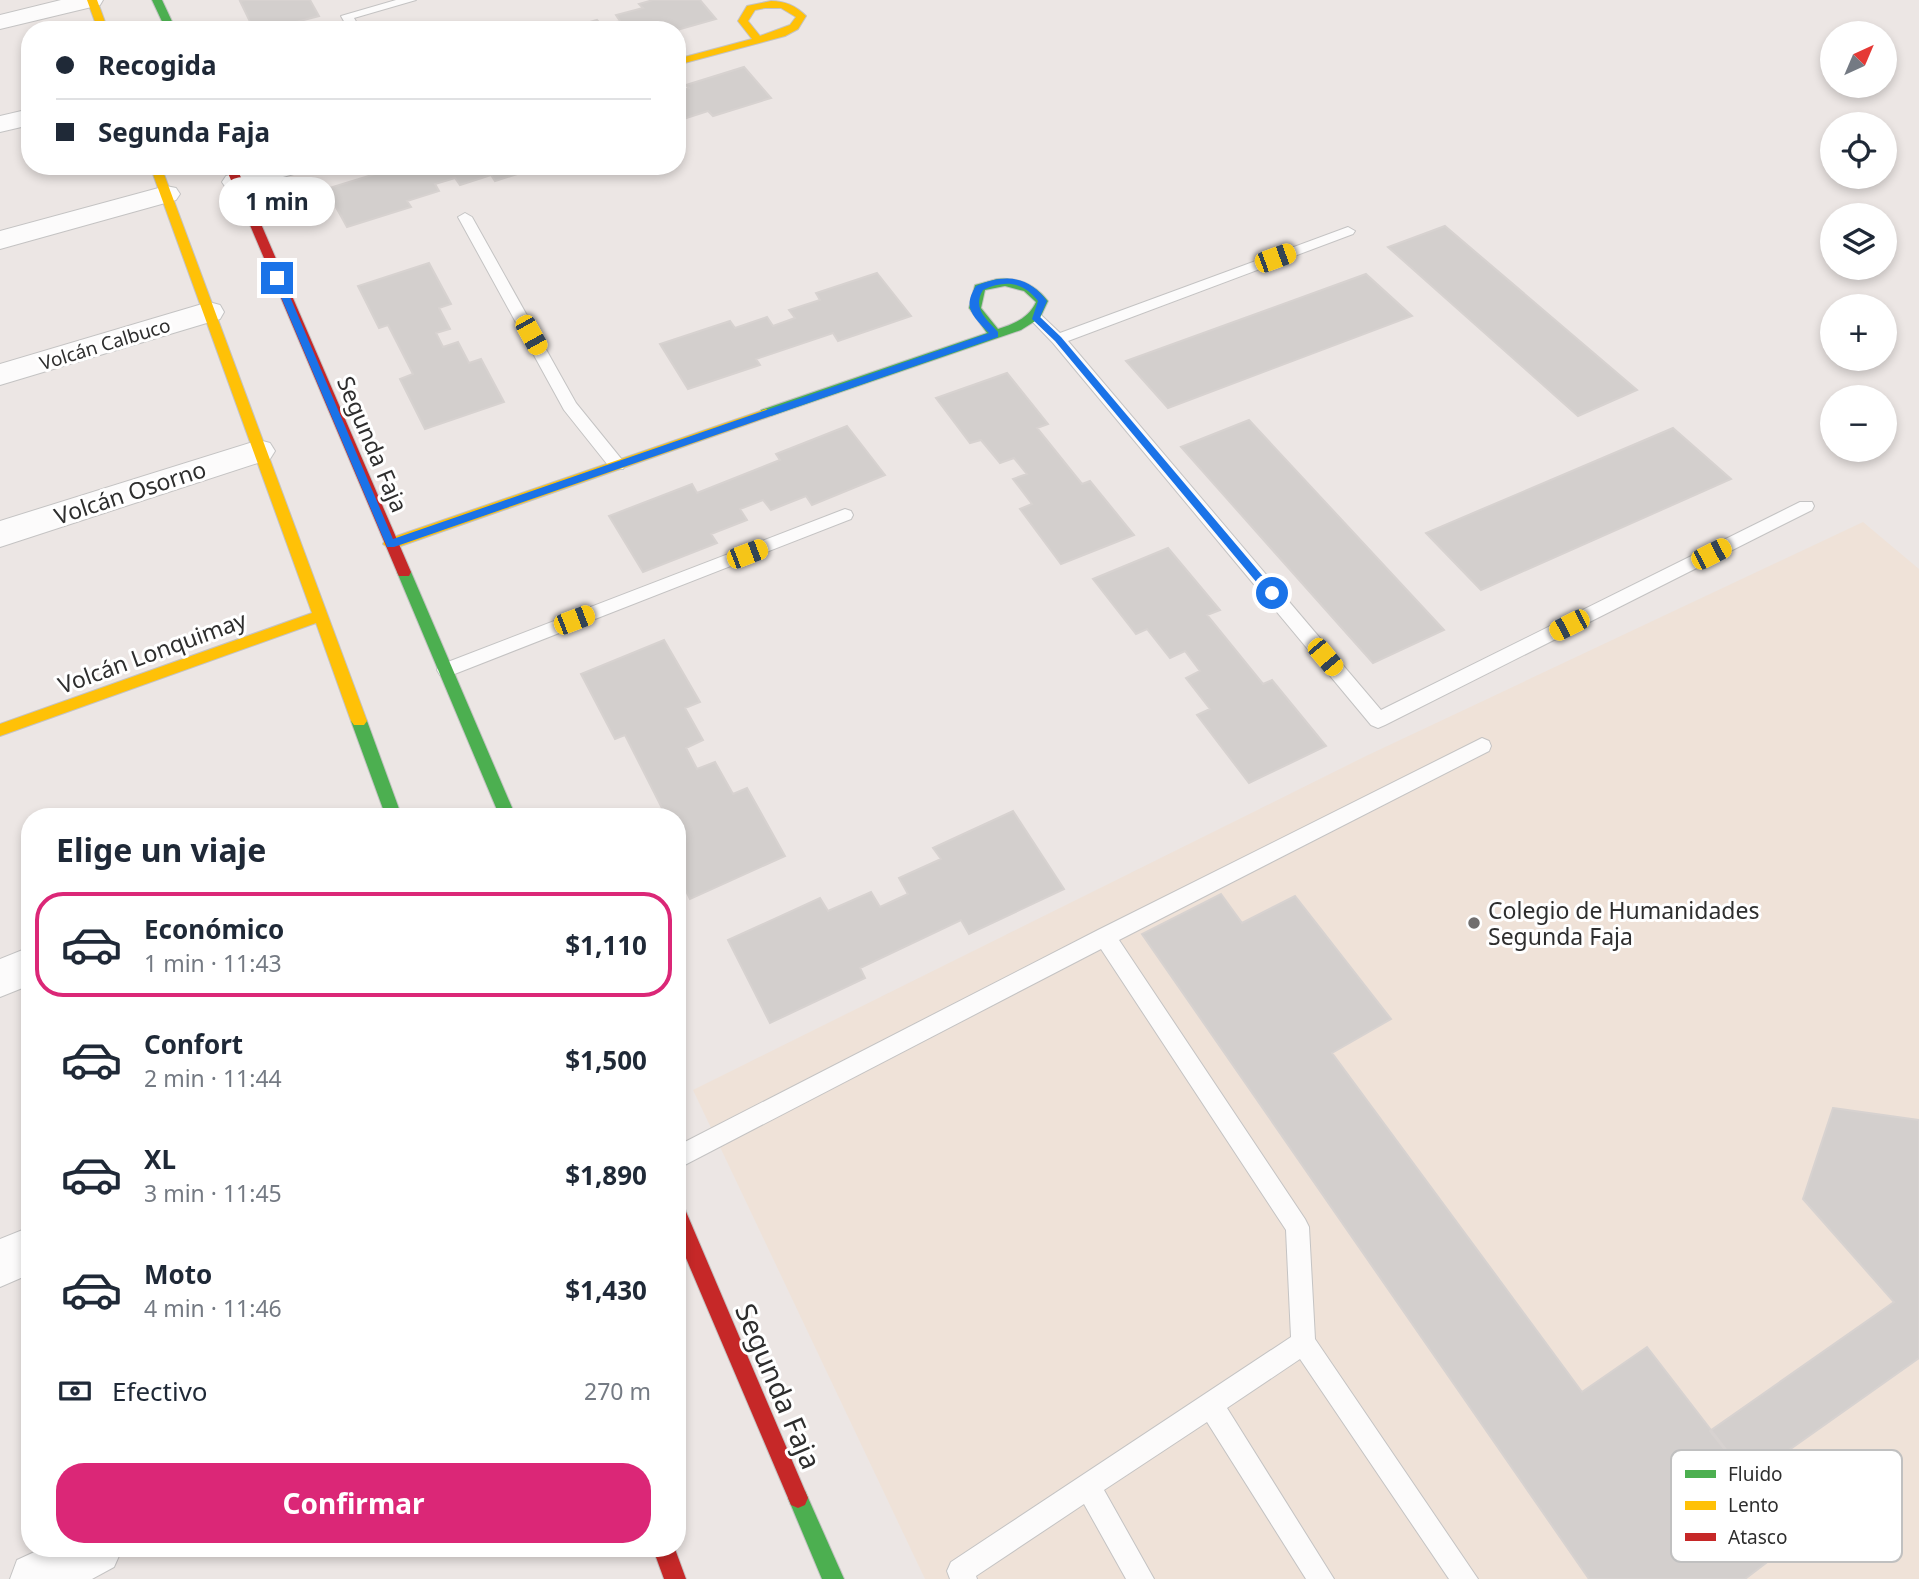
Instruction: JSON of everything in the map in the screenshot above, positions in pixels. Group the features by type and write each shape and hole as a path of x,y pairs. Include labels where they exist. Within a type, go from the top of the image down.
{"main road":[{"path":"91,0 99,21"},
{"path":"158,0 167,21"},
{"path":"686,60 758,40"},
{"path":"159,175 389,808"},
{"name":"Segunda Faja","path":"233,175 504,808"},
{"path":"390,544 995,334 1035,317 1042,301 1034,290 1022,282 1007,280 992,282 979,288 974,298 975,313 995,334"},
{"name":"Volcán Lonquimay","path":"0,730 320,616"},
{"name":"Segunda Faja","path":"686,1235 833,1579"},
{"path":"667,1557 675,1579"}],"street":[{"path":"0,22 91,0"},
{"path":"0,124 21,119"},
{"path":"0,240 166,194"},
{"name":"Volcán Calbuco","path":"0,375 209,312"},
{"name":"Volcán Osorno","path":"0,534 259,451"},
{"path":"0,978 21,970"},
{"path":"0,1263 21,1254"},
{"path":"36,1579 80,1557"}],"lane":[{"path":"350,21 347,16 410,0"},
{"path":"466,217 570,406 617,465"},
{"path":"1058,339 1348,231"},
{"path":"1035,317 1058,339 1378,720 1806,506"},
{"path":"446,670 845,515"},
{"path":"686,1153 1482,746"},
{"path":"1105,937 1297,1227 1303,1343 1465,1579"},
{"path":"964,1579 960,1571 1303,1343"},
{"path":"1210,1404 1321,1579"},
{"path":"1088,1486 1141,1579"}],"shaded area":[{"name":"Colegio de Humanidades Segunda Faja","path":"1863,522 1919,569 1919,1579 925,1579 693,1090 1366,756"}],"building":[{"path":"310,0 319,16 300,21 250,21 240,1"},
{"path":"653,0 700,0 716,19 686,27 686,21 620,21 616,15 643,8 639,4"},
{"path":"744,67 771,98 713,116 708,111 686,118 686,89 689,88 686,85"},
{"path":"372,175 491,175 460,185 455,178 435,184 439,191 407,201 411,207 347,227 326,189"},
{"path":"491,175 514,175 495,181"},
{"path":"1445,226 1637,390 1578,416 1388,247"},
{"path":"429,263 451,304 439,308 450,329 436,333 443,347 458,342 469,363 481,359 504,402 425,429 400,379 413,374 388,325 379,328 358,286"},
{"path":"877,273 911,316 838,341 833,333 756,359 760,365 688,389 660,344 730,321 735,328 767,317 773,326 795,318 789,310 820,300 816,293"},
{"path":"1366,274 1412,316 1168,408 1126,361"},
{"path":"1007,373 1048,424 1037,428 1082,484 1090,481 1134,535 1061,564 1020,509 1032,504 1013,479 1027,474 1014,458 1000,463 981,440 970,443 936,398"},
{"path":"1249,420 1444,630 1373,663 1181,447"},
{"path":"847,426 885,475 812,505 806,496 771,510 763,500 740,509 747,520 711,534 717,543 643,572 609,516 692,484 697,493 780,460 776,454"},
{"path":"1673,428 1731,479 1481,590 1426,533"},
{"path":"1168,548 1220,610 1207,615 1263,684 1272,680 1326,746 1249,783 1197,715 1210,709 1186,678 1200,671 1185,651 1170,658 1147,629 1136,634 1093,579"},
{"path":"664,640 700,702 685,708 703,740 686,748 697,769 715,762 733,794 747,788 785,856 690,899 686,891 686,808 662,808 625,735 615,739 581,674"},
{"path":"1013,811 1064,889 969,934 961,920 860,968 865,978 770,1023 728,940 820,898 828,911 871,892 880,907 908,894 899,878 941,859 933,848"},
{"path":"1221,894 1242,923 1295,896 1391,1019 1332,1053 1582,1392 1647,1347 1727,1450 1671,1450 1671,1562 1767,1562 1745,1579 1589,1579 1142,934"},
{"path":"1833,1108 1919,1120 1919,1358 1789,1450 1725,1450 1710,1431 1894,1302 1803,1199"}],"traffic: fast":[{"path":"157,0 167,21"},
{"path":"766,413 1017,327 1036,315 1042,301 1028,289 1013,283 997,283 979,288 975,308 995,334"},
{"path":"404,572 504,808"},
{"path":"359,721 391,808"},
{"path":"798,1498 833,1579"}],"traffic: slow":[{"path":"92,0 100,21"},
{"path":"686,60 781,34 794,27 801,16 778,4 751,8 743,21 758,40"},
{"path":"158,175 359,721"},
{"path":"390,544 766,413"},
{"path":"0,730 320,616"}],"traffic: jam":[{"path":"234,175 404,572"},
{"path":"686,1235 798,1498"},
{"path":"667,1557 675,1579"}],"place":[{"name":"Colegio de Humanidades Segunda Faja","path":"1474,923"}],"route":[{"path":"277,278 390,544 995,334 975,313 974,298 979,288 992,282 1022,282 1034,290 1042,301 1035,317 1058,339 1272,593"}]}
